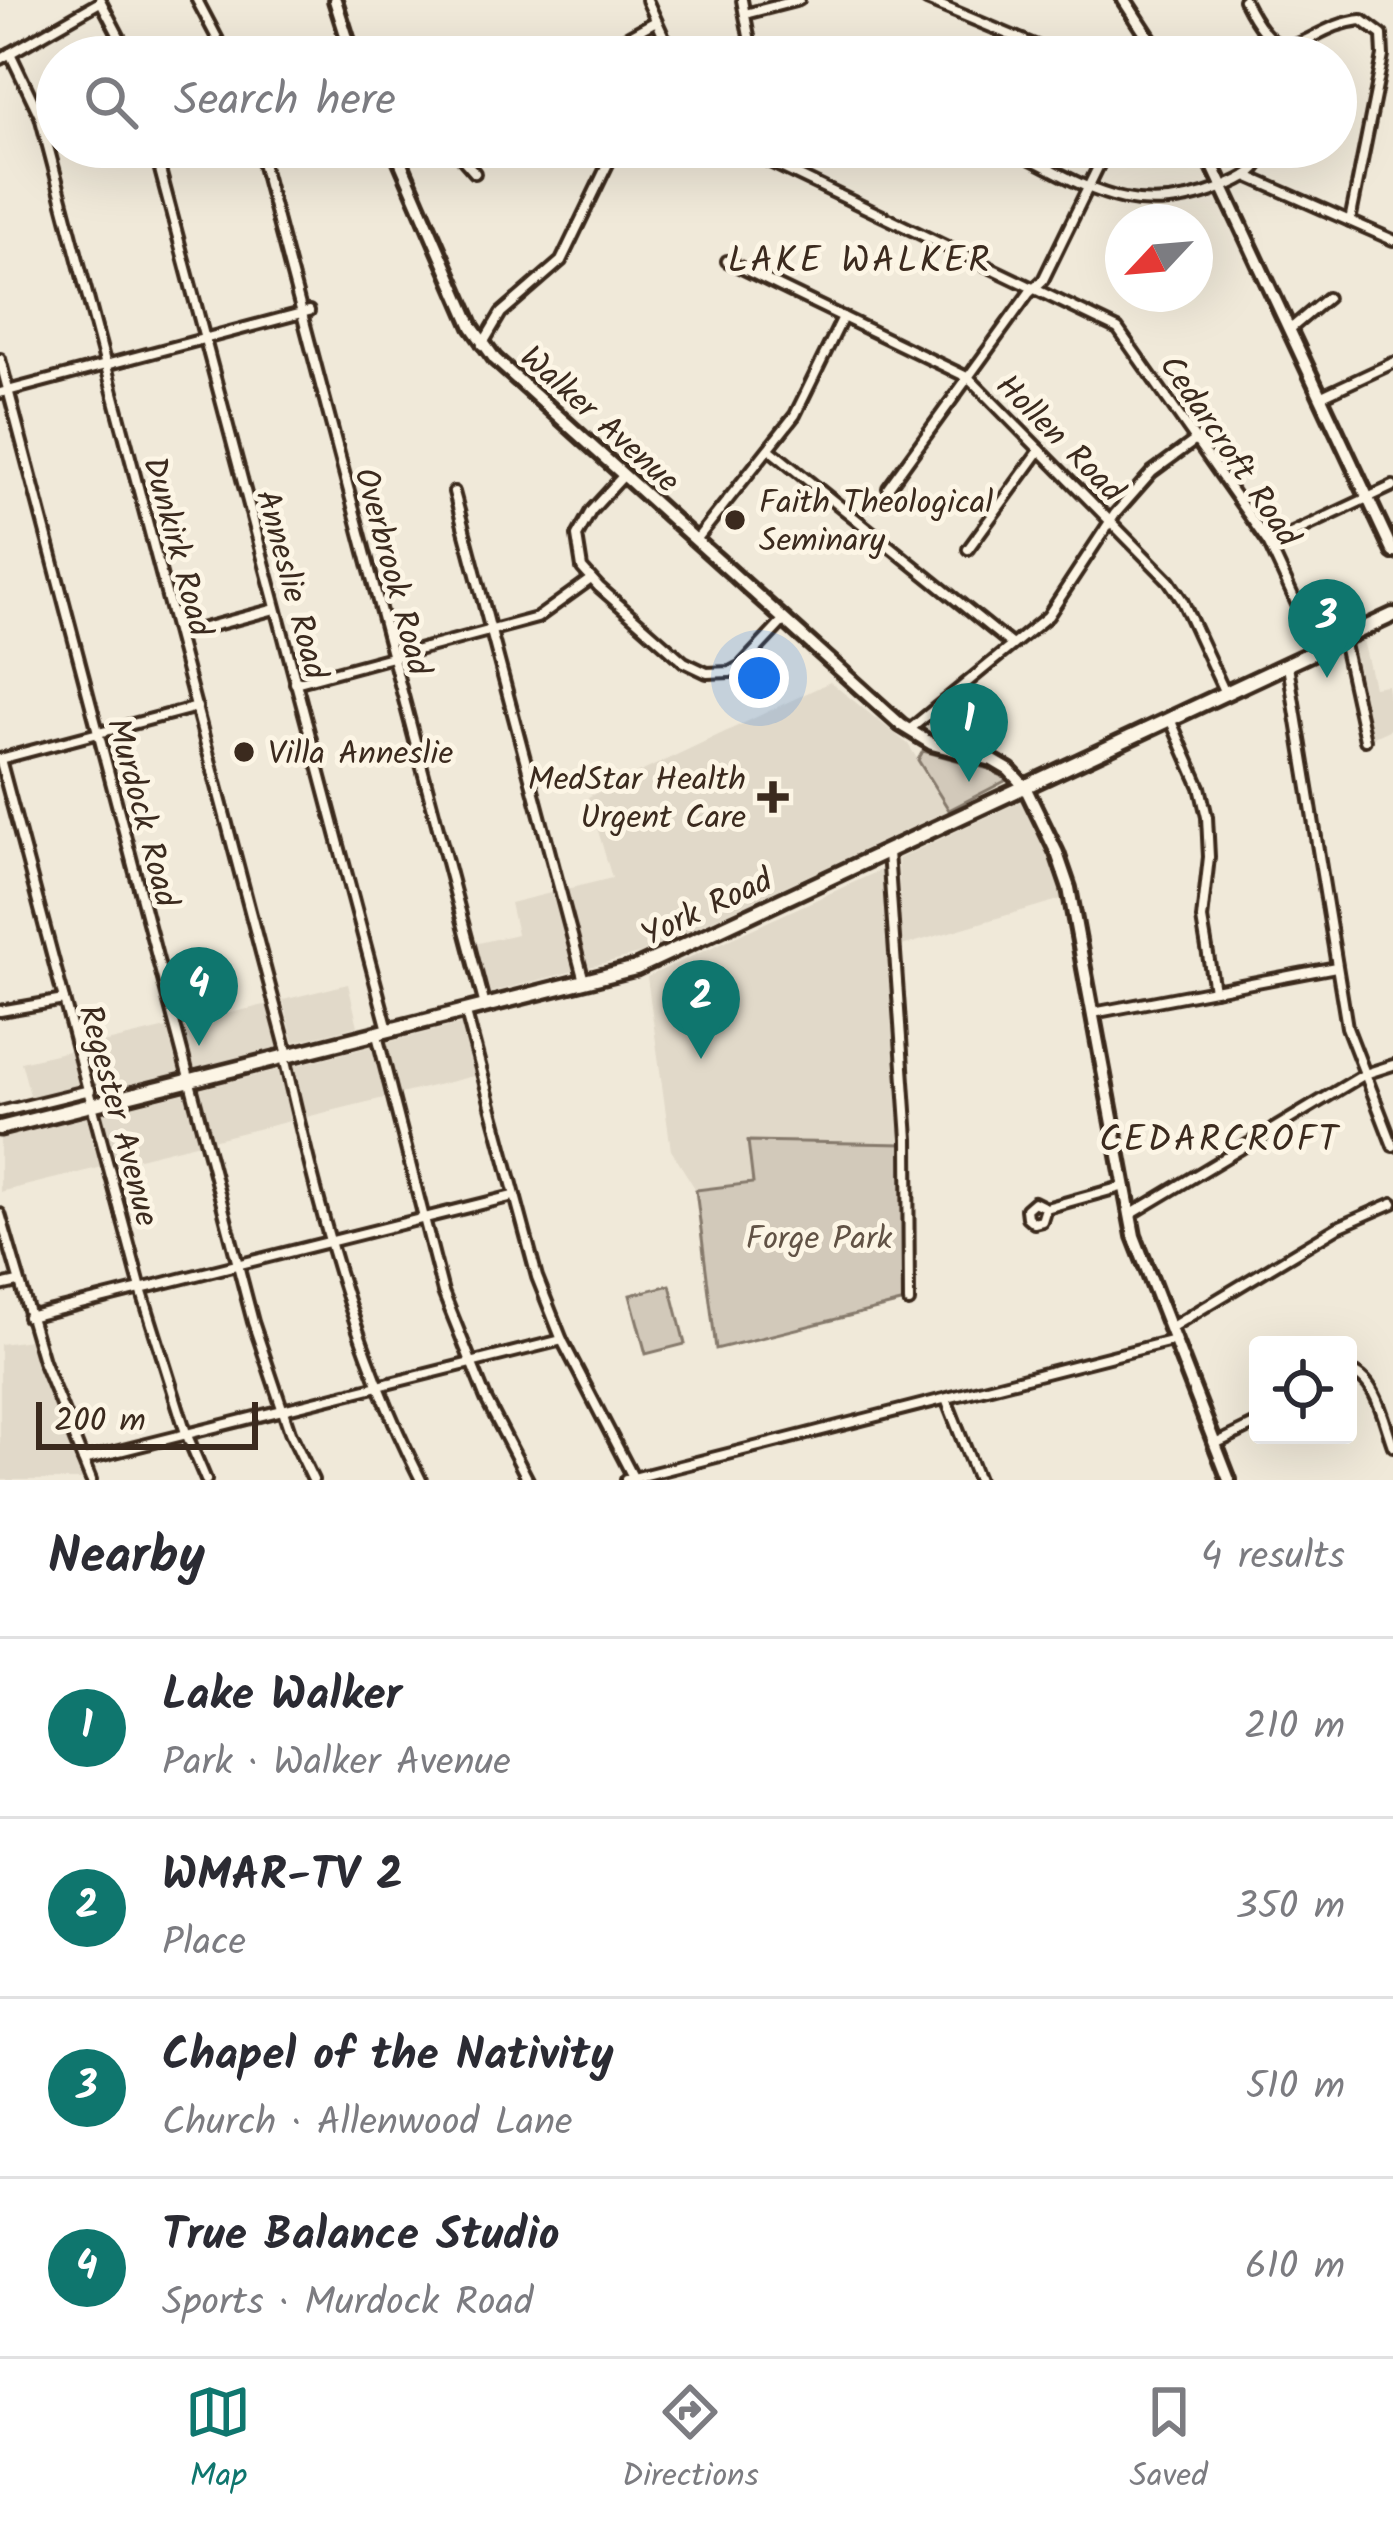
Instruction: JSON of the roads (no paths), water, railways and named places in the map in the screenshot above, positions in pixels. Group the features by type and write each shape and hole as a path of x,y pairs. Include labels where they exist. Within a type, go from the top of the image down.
{"main road":[{"name":"York Road","path":"0,1128 92,1097 190,1080 641,966 1393,615"}],"street":[{"path":"197,0 216,36"},
{"path":"335,0 346,36"},
{"path":"646,0 663,36"},
{"path":"742,0 749,36"},
{"path":"745,14 799,0"},
{"path":"927,0 1013,36"},
{"path":"1124,0 1148,36"},
{"path":"1244,0 1266,36"},
{"path":"39,36 100,1 119,36"},
{"path":"629,36 656,21"},
{"path":"1322,36 1353,21 1369,22 1382,35 1383,56 1350,221"},
{"path":"0,59 36,38"},
{"name":"Dunkirk Road","path":"10,53 36,108"},
{"name":"Dunkirk Road","path":"54,168 197,707 347,1307 376,1387 421,1480"},
{"name":"Anneslie Road","path":"159,168 295,683 443,1292 471,1364 528,1480"},
{"name":"Overbrook Road","path":"265,168 485,1008"},
{"name":"Walker Avenue","path":"404,168 482,345 909,730 932,744 998,763 1025,787"},
{"path":"471,168 476,173"},
{"path":"482,345 501,313 567,250 606,168"},
{"name":"Cedarcroft Road","path":"782,168 1118,328 1269,544 1318,650"},
{"path":"1051,168 1118,199 1147,204 1175,202 1222,188 1259,168"},
{"path":"888,488 1037,287 1097,168"},
{"path":"1213,168 1393,553"},
{"path":"1247,176 1393,240"},
{"name":"Hollen Road","path":"727,261 969,378 1178,594 1226,693"},
{"path":"1289,330 1327,298"},
{"path":"4,392 305,312"},
{"path":"696,541 802,402 843,317"},
{"name":"Murdock Road","path":"0,359 4,392 237,1265 282,1410 313,1480"},
{"path":"1320,397 1393,363"},
{"path":"909,730 1058,604 1111,521 1152,472 1197,439"},
{"path":"769,449 1012,645"},
{"path":"968,549 1040,450"},
{"path":"624,475 591,511 577,536 578,559 591,579 684,662 707,673 742,666 784,620"},
{"path":"1269,544 1393,485"},
{"path":"454,492 584,982"},
{"path":"295,683 551,610 591,579"},
{"path":"178,635 274,609"},
{"path":"1343,638 1365,740"},
{"path":"1288,664 1347,1027 1393,1146"},
{"path":"0,759 197,707"},
{"path":"1170,719 1195,772 1208,818 1202,919 1214,990"},
{"name":"Regester Avenue","path":"0,759 141,1289 186,1433 206,1480"},
{"path":"1025,787 1064,871 1134,1236 1229,1480"},
{"path":"888,850 908,1139 909,1302"},
{"path":"1093,1013 1336,967"},
{"path":"0,1010 64,1000"},
{"path":"466,1013 512,1196 562,1340 632,1479 946,1399 1172,1334 1338,1227 1393,1203"},
{"path":"1130,1215 1365,1074 1393,1066"},
{"name":"York Road","path":"0,1112 92,1097"},
{"path":"1046,1208 1125,1186"},
{"path":"28,1317 512,1196"},
{"path":"0,1214 28,1317 91,1480"},
{"path":"0,1286 18,1282"},
{"path":"83,1460 562,1340"},
{"path":"1357,1375 1369,1384 1393,1446"},
{"path":"946,1399 978,1480"},
{"path":"1215,1444 1249,1427"}],"place":[{"name":"Faith Theological Seminary","path":"735,520"},
{"name":"Chapel of the Nativity","path":"1327,678"},
{"name":"Villa Anneslie","path":"244,752"},
{"name":"Lake Walker","path":"969,782"},
{"name":"MedStar Health Urgent Care","path":"773,797"},
{"name":"True Balance Studio","path":"199,1046"},
{"name":"WMAR-TV 2","path":"701,1059"}],"district":[{"name":"LAKE WALKER","path":"860,259"},
{"name":"CEDARCROFT","path":"1220,1138"}],"park label":[{"name":"Forge Park","path":"819,1237"}]}
